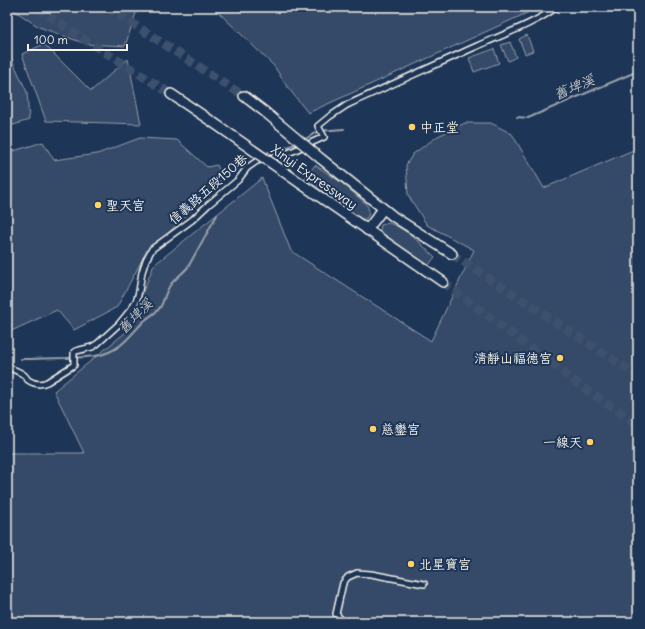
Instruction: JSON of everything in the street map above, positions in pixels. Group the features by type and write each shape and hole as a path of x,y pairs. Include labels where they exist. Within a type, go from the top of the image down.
{"highway":[{"name":"Xinyi Expressway","path":"172,94 442,282"},
{"name":"Xinyi Expressway","path":"244,96 383,209 452,254"},
{"path":"367,230 383,209"}],"street":[{"name":"信義路五段150巷","path":"7,365 24,375 29,381 43,384 74,365 74,352 76,350 92,347 97,344 119,324 132,308 137,299 146,260 152,249 192,220 238,180 247,168 257,161 288,153 324,137 318,126 347,104 477,46 526,26 550,13 557,7"},
{"path":"343,622 336,614 343,583 348,577 357,573 371,574 424,584"}],"shaded area":[{"path":"9,7 138,7 125,46 86,44 39,27"},
{"path":"213,7 540,7 308,113 286,85 274,66"},
{"path":"527,35 533,51 525,54 519,39"},
{"path":"510,42 516,57 508,61 501,45"},
{"path":"44,44 91,91 128,59 141,124 46,121 22,54"},
{"path":"7,49 27,92 29,120 7,127"},
{"path":"494,49 499,63 474,72 469,58"},
{"path":"465,123 491,123 512,134 544,188 638,148 638,622 7,622 7,453 84,453 54,391 126,332 154,265 262,178 291,251 431,341 474,250 427,225 408,195 406,165 413,154 438,136"},
{"path":"140,138 177,140 207,167 217,165 223,179 143,258 117,307 74,330 57,310 7,333 7,153 43,142 54,160 97,154"},
{"path":"315,165 342,183 366,204 369,212 366,219 360,219 354,216 305,178"},
{"path":"389,223 408,233 435,257 427,267 385,237 380,231 381,225"}],"waterway":[{"name":"舊埤溪","path":"517,117 528,118 638,71"},
{"name":"舊埤溪","path":"304,140 318,131 344,129"},
{"name":"舊埤溪","path":"262,154 298,143"},
{"name":"舊埤溪","path":"21,359 94,356 104,354 119,346 145,320 160,308 169,287 188,267 217,215"}],"tunnel":[{"path":"37,7 65,27 171,94"},
{"path":"107,7 244,96"},
{"path":"452,254 638,376"},
{"path":"443,282 585,389 638,424"}],"place":[{"name":"中正堂","path":"412,127"},
{"name":"聖天宮","path":"98,205"},
{"name":"清靜山福德宮","path":"560,358"},
{"name":"慈鑾宮","path":"373,429"},
{"name":"一線天","path":"590,442"},
{"name":"北星寶宮","path":"411,564"}]}
